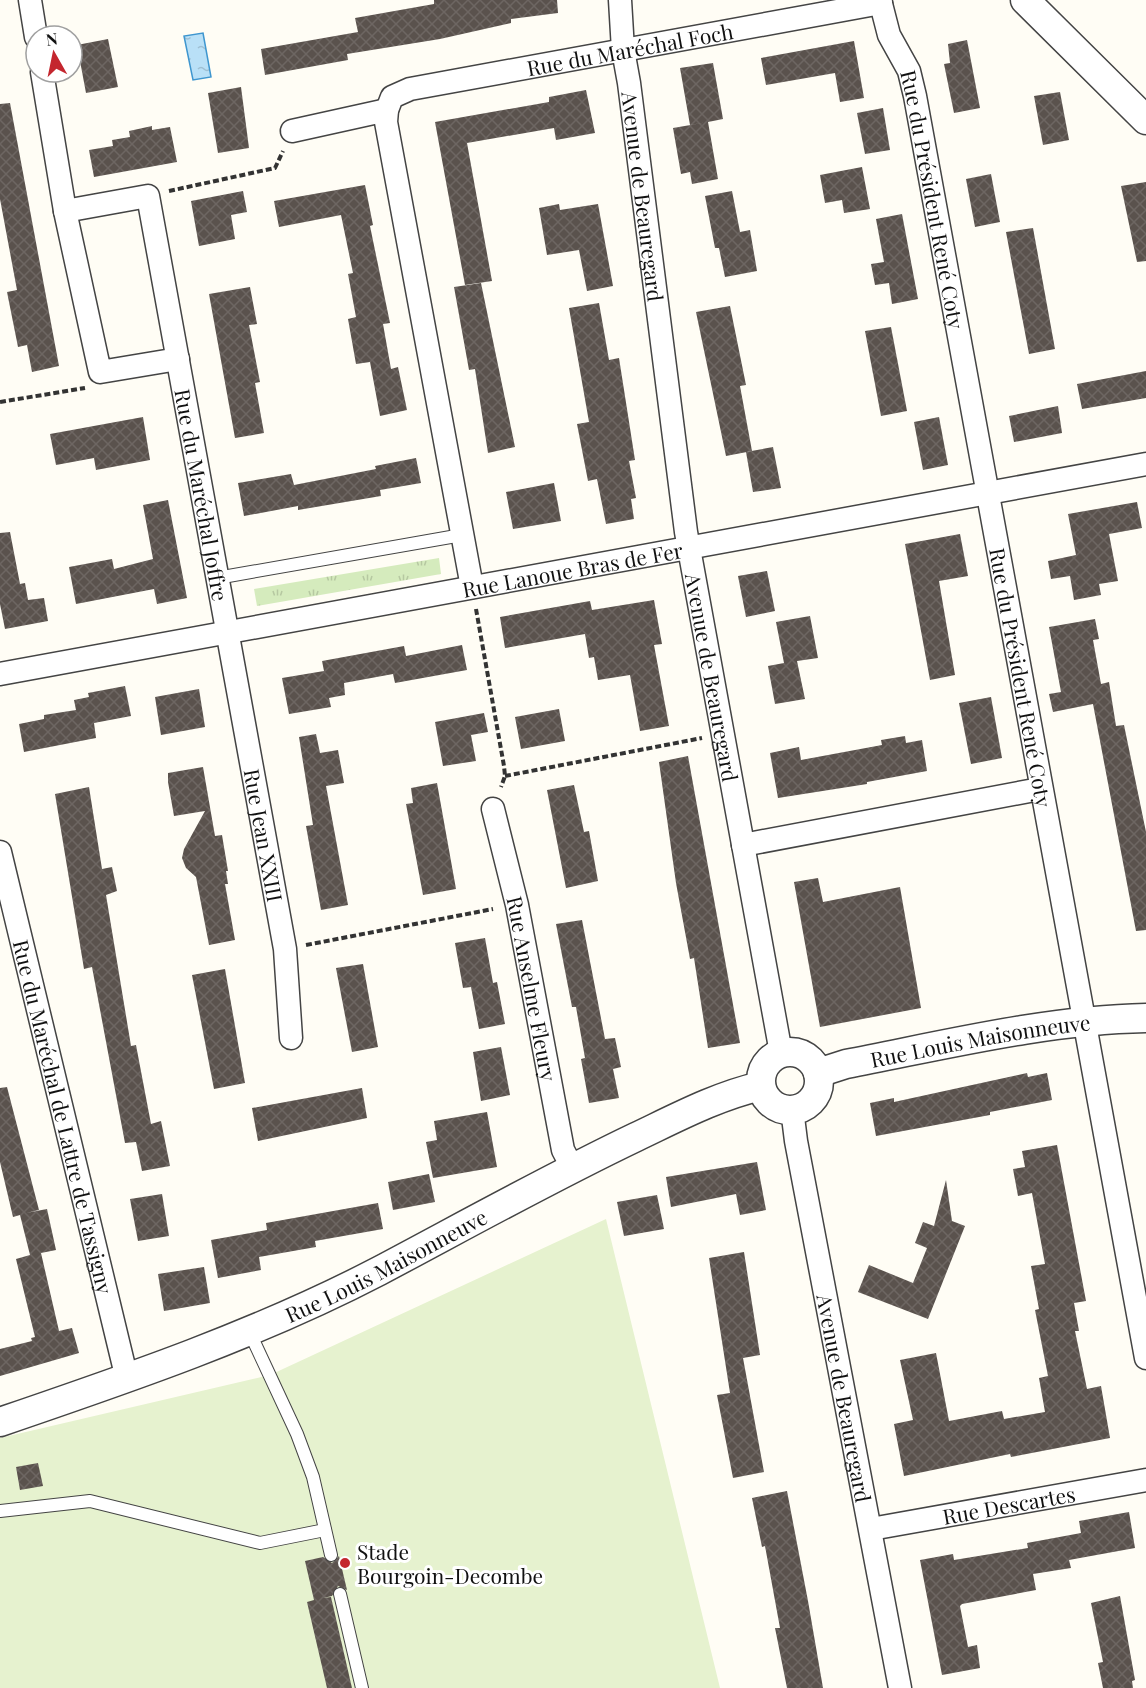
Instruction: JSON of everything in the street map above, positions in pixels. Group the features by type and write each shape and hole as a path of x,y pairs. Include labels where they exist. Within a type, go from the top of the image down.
{"street":[{"path":"30,0 34,24"},
{"name":"Avenue de Beauregard","path":"620,0 623,50 630,83 689,548 775,1031 781,1053"},
{"path":"1025,0 1146,120"},
{"name":"Rue du Maréchal Foch","path":"387,110 392,97 410,89 880,2"},
{"name":"Rue du Président René Coty","path":"880,2 889,35 909,71 915,96 1040,789 1146,1358"},
{"path":"44,84 65,211 100,372"},
{"path":"292,130 387,110 386,122 472,587"},
{"path":"65,211 148,196"},
{"name":"Rue du Maréchal Joffre","path":"148,196 227,632"},
{"name":"Rue du Maréchal Joffre","path":"100,372 178,359"},
{"name":"Rue Lanoue Bras de Fer","path":"0,674 1146,464"},
{"name":"Rue Jean XXIII","path":"227,632 285,949 291,1038"},
{"path":"743,845 1040,789"},
{"name":"Rue Anselme Fleury","path":"493,809 518,905 563,1150 572,1167"},
{"name":"Rue du Maréchal de Lattre de Tassigny","path":"0,852 127,1379"},
{"name":"Rue Louis Maisonneuve","path":"818,1073 846,1064 1085,1021 1146,1018"},
{"path":"790,1051 808,1058 818,1073 818,1089 814,1097 808,1103 792,1109 784,1109 769,1101 761,1086 761,1077 767,1062 781,1053 790,1051"},
{"name":"Rue Louis Maisonneuve","path":"0,1422 127,1379 249,1331 376,1273 572,1167 738,1091 761,1086"},
{"name":"Avenue de Beauregard","path":"792,1109 796,1141 900,1688"},
{"name":"Rue Descartes","path":"871,1529 1146,1480"}],"lane":[{"path":"217,578 462,535"},
{"path":"249,1331 297,1434 312,1477 331,1555"},
{"path":"0,1511 90,1501 260,1543 325,1530"},
{"path":"340,1594 362,1688"}],"path":[{"path":"148,196 275,168 292,130"},
{"path":"0,402 86,387 100,372"},
{"path":"472,587 505,776 493,809"},
{"path":"505,776 723,734"},
{"path":"285,949 518,905"}],"green space":[{"path":"439,558 441,574 257,606 254,589"},
{"name":"Stade Bourgoin-Decombe","path":"606,1219 720,1688 0,1688 0,1438 270,1375"}],"water":[{"path":"203,33 211,77 193,80 184,36"}],"building":[{"path":"434,0 557,0 558,13 511,19 511,23 440,39 347,54 348,60 265,75 261,49 358,32 355,18 434,4"},
{"path":"108,39 118,87 86,93 84,44"},
{"path":"967,40 980,108 954,113 944,64 950,63 948,44"},
{"path":"854,41 864,98 840,102 835,73 766,85 761,58"},
{"path":"713,63 723,119 690,125 680,68"},
{"path":"241,87 249,148 218,153 208,93"},
{"path":"586,90 595,133 556,140 554,128 467,143 492,281 465,285 435,122 549,102 549,97"},
{"path":"1060,92 1069,140 1043,145 1034,96"},
{"path":"10,103 59,366 32,372 27,345 18,347 7,292 17,290 0,199 0,104"},
{"path":"883,108 890,150 865,154 857,113"},
{"path":"708,122 718,179 692,184 690,172 681,174 673,128"},
{"path":"152,126 152,130 170,127 177,162 94,177 89,150 113,146 112,140 130,137 129,131"},
{"path":"862,167 870,209 844,213 842,200 825,203 820,175"},
{"path":"991,174 1000,222 975,227 966,179"},
{"path":"1146,182 1146,261 1137,262 1121,186"},
{"path":"365,185 373,225 370,226 390,323 383,324 391,369 398,367 407,410 380,416 370,362 356,364 348,319 356,317 348,274 353,273 341,215 279,227 274,201"},
{"path":"243,191 247,212 231,215 235,239 199,246 191,201"},
{"path":"732,191 740,232 750,230 757,271 725,277 719,248 715,248 705,196"},
{"path":"559,204 560,210 598,204 613,286 587,291 579,250 547,255 539,208"},
{"path":"902,214 918,299 892,304 889,283 875,285 871,264 884,262 876,219"},
{"path":"1033,228 1055,349 1029,354 1006,232"},
{"path":"481,283 515,447 488,453 475,369 469,370 454,287"},
{"path":"250,287 257,324 249,325 260,382 255,383 264,433 235,438 209,294"},
{"path":"599,303 609,360 619,358 635,460 629,461 636,498 631,499 634,519 606,524 597,479 588,481 577,424 589,422 569,308"},
{"path":"730,306 746,385 740,386 752,451 726,456 696,312"},
{"path":"891,327 907,411 881,416 865,331"},
{"path":"1146,371 1146,398 1082,409 1077,384"},
{"path":"1058,406 1062,433 1014,442 1009,416"},
{"path":"143,417 150,460 96,470 94,458 56,465 50,434"},
{"path":"939,417 948,465 923,470 914,422"},
{"path":"773,447 781,488 753,492 746,452"},
{"path":"416,458 421,483 380,490 381,496 298,510 298,506 244,516 238,483 291,474 294,485 376,469 375,466"},
{"path":"554,483 561,521 513,529 506,492"},
{"path":"168,500 187,598 157,604 154,589 76,604 69,567 112,559 114,569 153,559 143,505"},
{"path":"1137,502 1142,528 1109,534 1118,581 1099,584 1101,595 1074,600 1070,576 1051,579 1048,561 1076,555 1068,514"},
{"path":"10,532 20,584 25,583 28,600 44,598 48,621 5,629 0,604 0,533"},
{"path":"960,534 968,576 939,581 955,675 930,680 905,544"},
{"path":"767,571 775,611 746,617 738,576"},
{"path":"654,600 662,644 654,645 669,726 640,731 630,675 598,680 594,657 589,658 585,634 505,648 500,617 590,601 592,610"},
{"path":"810,616 818,658 797,661 805,699 775,704 768,666 784,663 776,622"},
{"path":"1095,619 1099,639 1093,640 1101,684 1109,682 1116,726 1124,725 1146,832 1146,930 1136,931 1093,704 1053,712 1049,694 1061,692 1049,627"},
{"path":"462,645 467,670 395,683 393,674 344,683 345,695 329,698 331,707 289,714 282,678 324,671 322,661 404,646 406,656"},
{"path":"125,686 131,716 94,723 96,738 24,752 19,724 44,719 44,715 76,710 74,700 89,697 88,693"},
{"path":"199,689 205,727 161,735 155,697"},
{"path":"991,697 1002,758 971,764 959,703"},
{"path":"559,709 565,741 521,749 515,717"},
{"path":"484,713 488,732 471,735 476,761 443,766 435,722"},
{"path":"316,734 320,753 338,750 344,783 326,786 348,905 321,910 306,826 313,825 299,737"},
{"path":"905,736 906,743 922,740 927,771 867,782 867,784 778,798 770,753 799,747 801,760 882,745 881,740"},
{"path":"688,756 740,1043 708,1048 694,958 690,959 676,883 659,762"},
{"path":"203,767 215,836 222,835 228,871 226,871 228,884 225,884 235,940 209,945 196,877 186,868 182,858 184,849 205,811 174,816 168,782 168,773"},
{"path":"437,783 456,889 423,895 406,804 413,803 411,788"},
{"path":"574,785 584,832 589,831 598,881 566,888 547,790"},
{"path":"89,787 102,869 112,867 117,891 106,895 131,1046 136,1045 151,1124 161,1121 170,1166 142,1171 136,1142 125,1143 92,967 84,969 55,794"},
{"path":"818,878 823,902 900,887 921,1008 820,1027 794,882"},
{"path":"582,920 605,1039 615,1038 621,1067 613,1069 619,1098 589,1103 581,1059 585,1058 576,1007 572,1007 556,924"},
{"path":"485,938 493,983 497,982 505,1024 479,1029 471,987 463,988 455,943"},
{"path":"363,964 378,1047 352,1052 336,968"},
{"path":"225,969 245,1083 214,1089 192,975"},
{"path":"501,1047 510,1095 481,1101 473,1052"},
{"path":"1027,1073 1028,1077 1047,1073 1052,1100 990,1112 990,1115 876,1136 870,1103 894,1098 894,1102"},
{"path":"7,1087 39,1210 26,1213 47,1209 56,1250 41,1253 59,1331 72,1328 79,1353 0,1376 0,1349 32,1341 31,1338 35,1337 16,1259 30,1255 20,1215 13,1217 0,1162 0,1088"},
{"path":"362,1088 367,1118 258,1141 252,1108"},
{"path":"487,1112 497,1167 433,1178 426,1142 437,1140 434,1121"},
{"path":"1057,1145 1086,1301 1074,1303 1079,1331 1075,1331 1087,1389 1101,1386 1110,1438 1011,1457 1010,1454 904,1476 894,1424 913,1420 900,1360 936,1353 949,1421 1002,1411 1004,1419 1045,1412 1039,1378 1048,1376 1035,1310 1039,1309 1031,1266 1045,1264 1032,1193 1018,1196 1013,1169 1025,1167 1022,1151"},
{"path":"757,1162 766,1210 740,1215 736,1194 671,1207 666,1177"},
{"path":"429,1174 435,1202 393,1210 388,1182"},
{"path":"946,1180 952,1221 965,1226 928,1319 858,1292 869,1265 913,1283 927,1248 915,1243 923,1222 934,1226"},
{"path":"162,1194 169,1236 138,1241 130,1199"},
{"path":"657,1195 664,1229 624,1236 617,1202"},
{"path":"378,1203 383,1229 315,1241 316,1247 259,1257 261,1270 218,1278 211,1240 267,1230 266,1223"},
{"path":"744,1252 760,1355 743,1358 764,1472 733,1478 717,1395 730,1393 709,1258"},
{"path":"204,1267 210,1303 164,1311 158,1274"},
{"path":"38,1463 43,1486 20,1490 16,1467"},
{"path":"787,1491 823,1688 787,1688 775,1628 780,1628 765,1546 762,1547 752,1498"},
{"path":"1129,1512 1135,1548 1069,1560 1071,1568 1033,1574 1036,1590 962,1604 960,1606 968,1647 977,1645 980,1668 942,1675 920,1560 953,1554 954,1560 1028,1548 1027,1543 1081,1533 1079,1521"},
{"path":"339,1556 347,1590 338,1586 332,1596 323,1598 331,1597 352,1688 327,1688 307,1602 314,1600 305,1561 323,1557 332,1563"},
{"path":"1120,1596 1135,1680 1132,1681 1133,1688 1103,1688 1098,1663 1103,1662 1091,1603"}],"place":[{"name":"Stade Bourgoin-Decombe","path":"345,1563"}]}
